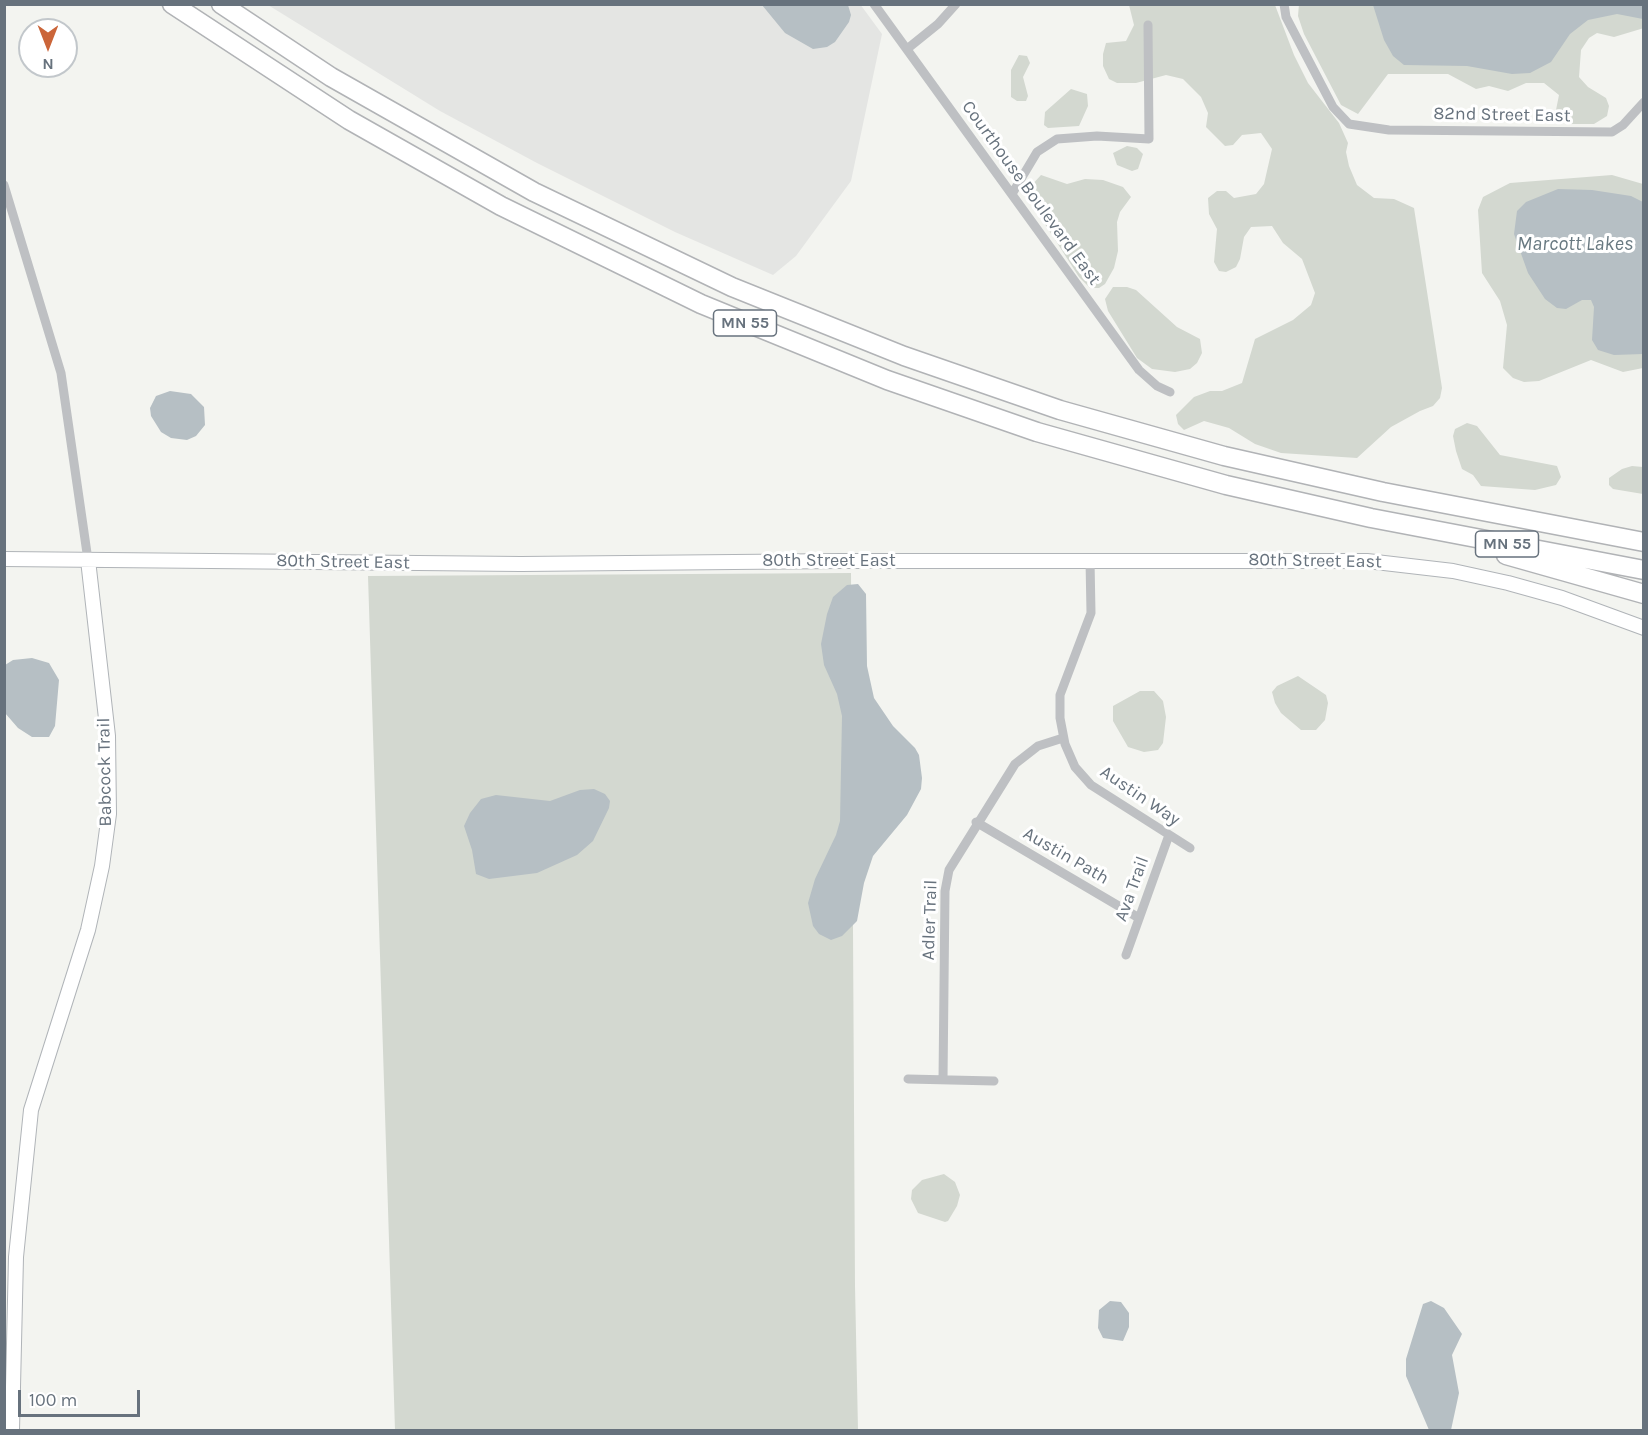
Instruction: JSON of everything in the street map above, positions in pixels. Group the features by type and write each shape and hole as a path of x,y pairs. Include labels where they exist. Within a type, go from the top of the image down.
{"highway":[{"name":"MN 55","path":"172,4 349,120 452,179 609,261 751,326 887,380 1027,428 1182,474 1371,518 1644,570"},
{"name":"MN 55","path":"221,4 331,76 478,162 595,223 732,287 894,353 1060,410 1234,459 1383,492 1644,542"},
{"path":"1383,492 1538,519 1644,531"},
{"path":"1371,518 1644,594"}],"street":[{"name":"Courthouse Boulevard East","path":"874,4 1139,370 1152,383 1170,392"},
{"path":"907,49 938,24 956,4"},
{"name":"82nd Street East","path":"1284,4 1286,17 1333,107 1349,124 1389,130 1612,132 1623,125 1644,102"},
{"path":"1012,194 1037,152 1057,139 1098,136 1149,139 1148,24"},
{"name":"Babcock Trail","path":"4,185 61,374 88,560 108,736 109,814 102,866 88,930 31,1110 16,1257 12,1431"},
{"name":"80th Street East","path":"4,559 527,564 1090,560 1319,560 1397,563 1508,583 1562,598 1644,628"},
{"name":"Austin Way","path":"1090,560 1091,613 1060,695 1063,738 1076,767 1091,785 1190,848"},
{"name":"Adler Trail","path":"943,1080 946,883 949,870 976,822 1015,764 1038,747 1063,738"},
{"name":"Austin Path","path":"976,822 1139,918"},
{"name":"Ava Trail","path":"1126,955 1169,835"},
{"path":"908,1079 994,1081"}],"shaded area":[{"path":"860,4 882,34 851,181 796,256 773,275 675,232 537,163 440,111 268,5"},
{"path":"1299,4 1643,4 1644,28 1614,37 1597,33 1589,38 1581,50 1579,77 1588,87 1606,98 1609,106 1607,116 1594,124 1571,124 1561,120 1556,110 1559,95 1544,83 1526,83 1508,91 1489,86 1476,89 1448,74 1388,74 1358,114 1341,105 1304,34 1298,16"},
{"path":"1129,5 1275,5 1294,55 1308,83 1339,123 1348,143 1346,152 1349,166 1357,185 1374,198 1394,199 1414,208 1442,388 1440,398 1433,406 1391,427 1357,458 1281,453 1255,444 1229,428 1204,421 1184,430 1178,424 1176,415 1194,397 1210,391 1222,391 1242,383 1255,339 1293,320 1311,305 1315,293 1302,259 1283,243 1272,226 1251,227 1244,237 1240,259 1236,267 1226,272 1219,271 1214,262 1217,229 1209,214 1208,198 1217,191 1226,191 1234,198 1256,194 1264,184 1272,149 1261,133 1242,135 1233,145 1225,146 1206,127 1208,113 1201,97 1183,79 1166,75 1136,83 1117,83 1109,79 1103,66 1103,54 1106,43 1126,41 1134,25"},
{"path":"1019,55 1027,56 1030,63 1023,77 1028,96 1026,101 1017,101 1011,97 1011,70"},
{"path":"1071,89 1087,94 1088,106 1079,126 1048,128 1044,125 1045,112"},
{"path":"1127,146 1137,148 1143,154 1138,169 1132,171 1117,165 1113,153"},
{"path":"1041,175 1067,184 1085,179 1103,180 1123,187 1131,197 1120,212 1117,222 1118,251 1114,268 1105,284 1099,288 1090,288 1079,277 1034,207 1030,187"},
{"path":"1612,175 1643,184 1643,368 1623,372 1591,360 1539,381 1524,382 1513,378 1503,368 1507,325 1500,301 1482,273 1478,210 1483,197 1510,183"},
{"path":"1113,287 1127,287 1136,290 1177,327 1200,339 1202,353 1197,363 1190,369 1175,372 1152,369 1137,358 1108,311 1105,299"},
{"path":"1467,423 1477,426 1500,455 1557,466 1561,477 1556,485 1535,490 1481,486 1473,475 1462,469 1456,451 1453,436 1455,429"},
{"path":"1632,466 1643,467 1643,494 1613,489 1609,485 1609,478 1622,469"},
{"path":"851,573 855,1286 858,1430 395,1430 368,576"},
{"path":"1298,676 1326,695 1328,703 1325,720 1316,730 1301,730 1281,713 1275,703 1272,692 1277,686"},
{"path":"1140,691 1154,691 1163,701 1166,717 1163,743 1158,750 1144,752 1128,747 1113,721 1113,706"},
{"path":"944,1174 955,1182 960,1195 957,1206 945,1222 918,1213 911,1199 912,1190 922,1180"}],"water":[{"path":"762,5 848,5 851,15 849,22 835,42 827,47 813,49 785,33"},
{"path":"1373,5 1643,5 1643,19 1617,14 1588,20 1570,34 1551,62 1530,73 1512,74 1467,66 1404,65 1393,56 1384,40"},
{"name":"Marcott Lakes","path":"1558,189 1592,190 1631,196 1643,202 1643,354 1614,355 1598,350 1592,340 1594,307 1591,300 1582,300 1566,309 1557,308 1545,299 1528,273 1514,234 1517,211 1526,202"},
{"path":"170,391 191,394 204,407 205,425 196,436 187,440 171,438 161,432 151,416 150,408 156,396"},
{"path":"858,584 866,594 867,666 874,698 893,726 915,748 919,755 922,778 921,789 907,815 873,856 864,883 857,921 842,936 831,940 819,934 813,926 808,903 815,879 836,835 840,821 842,716 837,694 824,665 821,644 833,597 847,585"},
{"path":"32,658 49,663 59,680 55,726 49,737 32,737 18,728 5,713 5,665 13,660"},
{"path":"594,789 605,794 610,801 609,808 593,841 577,855 537,873 489,879 476,874 472,850 464,826 470,813 481,799 496,795 550,801 580,790"},
{"path":"1110,1301 1121,1302 1129,1313 1129,1327 1123,1341 1103,1338 1098,1328 1099,1310"},
{"path":"1431,1301 1444,1308 1462,1334 1452,1355 1459,1393 1451,1430 1429,1430 1406,1376 1406,1359 1423,1304"}]}
